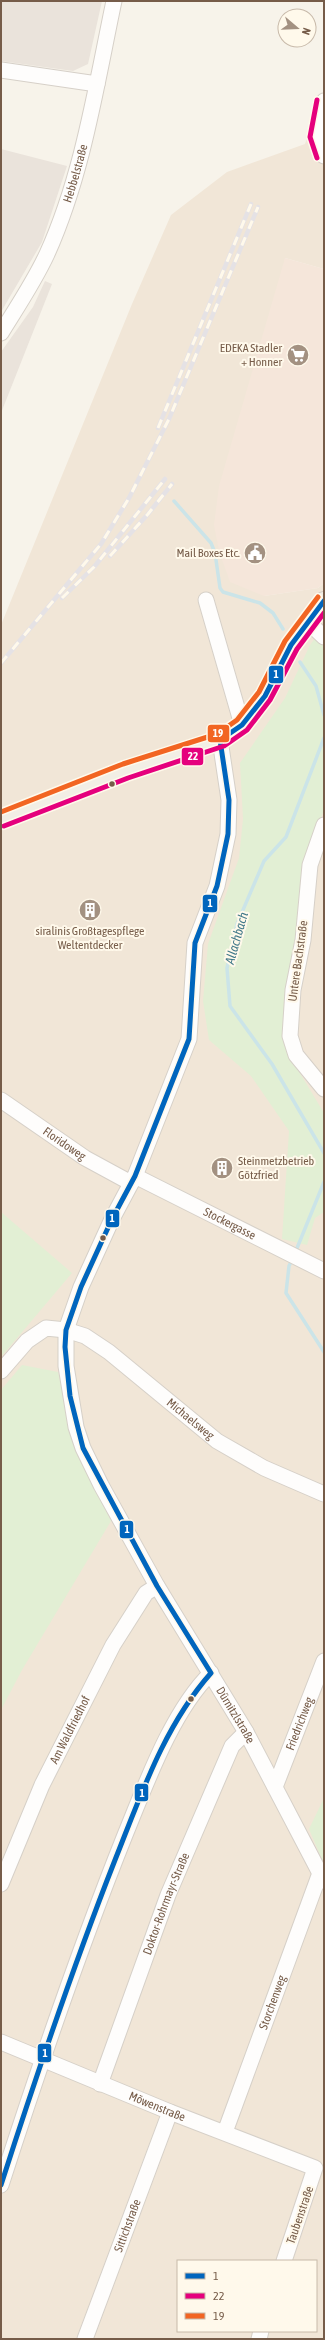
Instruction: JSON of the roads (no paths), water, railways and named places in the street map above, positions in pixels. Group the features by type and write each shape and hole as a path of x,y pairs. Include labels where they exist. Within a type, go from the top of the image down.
{"main road":[{"path":"1,819 126,771 220,740 242,725 265,696 291,645 324,601"}],"street":[{"name":"Hebbelstraße","path":"1,333 33,281 61,220 80,157 114,1"},
{"path":"1,70 97,84"},
{"path":"324,101 317,136 324,156"},
{"path":"206,600 242,725"},
{"path":"307,622 324,637"},
{"name":"Dürnitzlstraße","path":"220,740 229,800 228,834 217,886 195,943 190,1039 133,1180 81,1287 66,1330 66,1366 70,1396 83,1448 101,1485 156,1586 246,1732 322,1877"},
{"name":"Untere Bachstraße","path":"324,825 310,865 302,942 293,990 290,1036 296,1055 324,1089"},
{"name":"Floridoweg","path":"1,1100 84,1158 133,1180"},
{"name":"Stockergasse","path":"133,1180 324,1271"},
{"name":"Michaelsweg","path":"1,1371 27,1341 46,1328 66,1330 85,1336 108,1352 217,1441 264,1468 324,1494"},
{"name":"Am Waldfriedhof","path":"1,1884 42,1785 113,1645 146,1593 156,1586"},
{"name":"Friedrichweg","path":"275,1787 324,1661"},
{"path":"1,2185 41,2058 77,1957 153,1765 194,1688 211,1673"},
{"name":"Doktor-Rohrmayr-Straße","path":"100,2084 168,1895 232,1746 246,1732"},
{"name":"Storchenweg","path":"225,2132 322,1877"},
{"name":"Möwenstraße","path":"1,2042 100,2084 315,2168"},
{"name":"Sittichstraße","path":"85,2339 170,2112"},
{"name":"Taubenstraße","path":"284,2260 315,2168"}],"waterway":[{"path":"174,501 211,543 215,553 220,588 223,592 260,603 273,613 283,629"},
{"path":"300,662 316,686 324,715"},
{"name":"Allachbach","path":"324,738 286,837 264,861 237,924 227,968 230,1006 272,1064 324,1153"},
{"name":"Allachbach","path":"295,1253 324,1182"},
{"name":"Allachbach","path":"293,1258 289,1266 286,1293 324,1352"}],"railway":[{"path":"158,428 251,204"},
{"path":"1,663 101,544 129,498 169,419 258,207"},
{"path":"62,598 94,567 165,479"},
{"path":"110,556 148,514 172,484"}],"place":[{"name":"EDEKA Stadler + Honner","path":"298,355"},
{"name":"Mail Boxes Etc.","path":"255,553"},
{"name":"siralinis Großtagespflege Weltentdecker","path":"90,910"},
{"name":"Steinmetzbetrieb Götzfried","path":"222,1168"}]}
